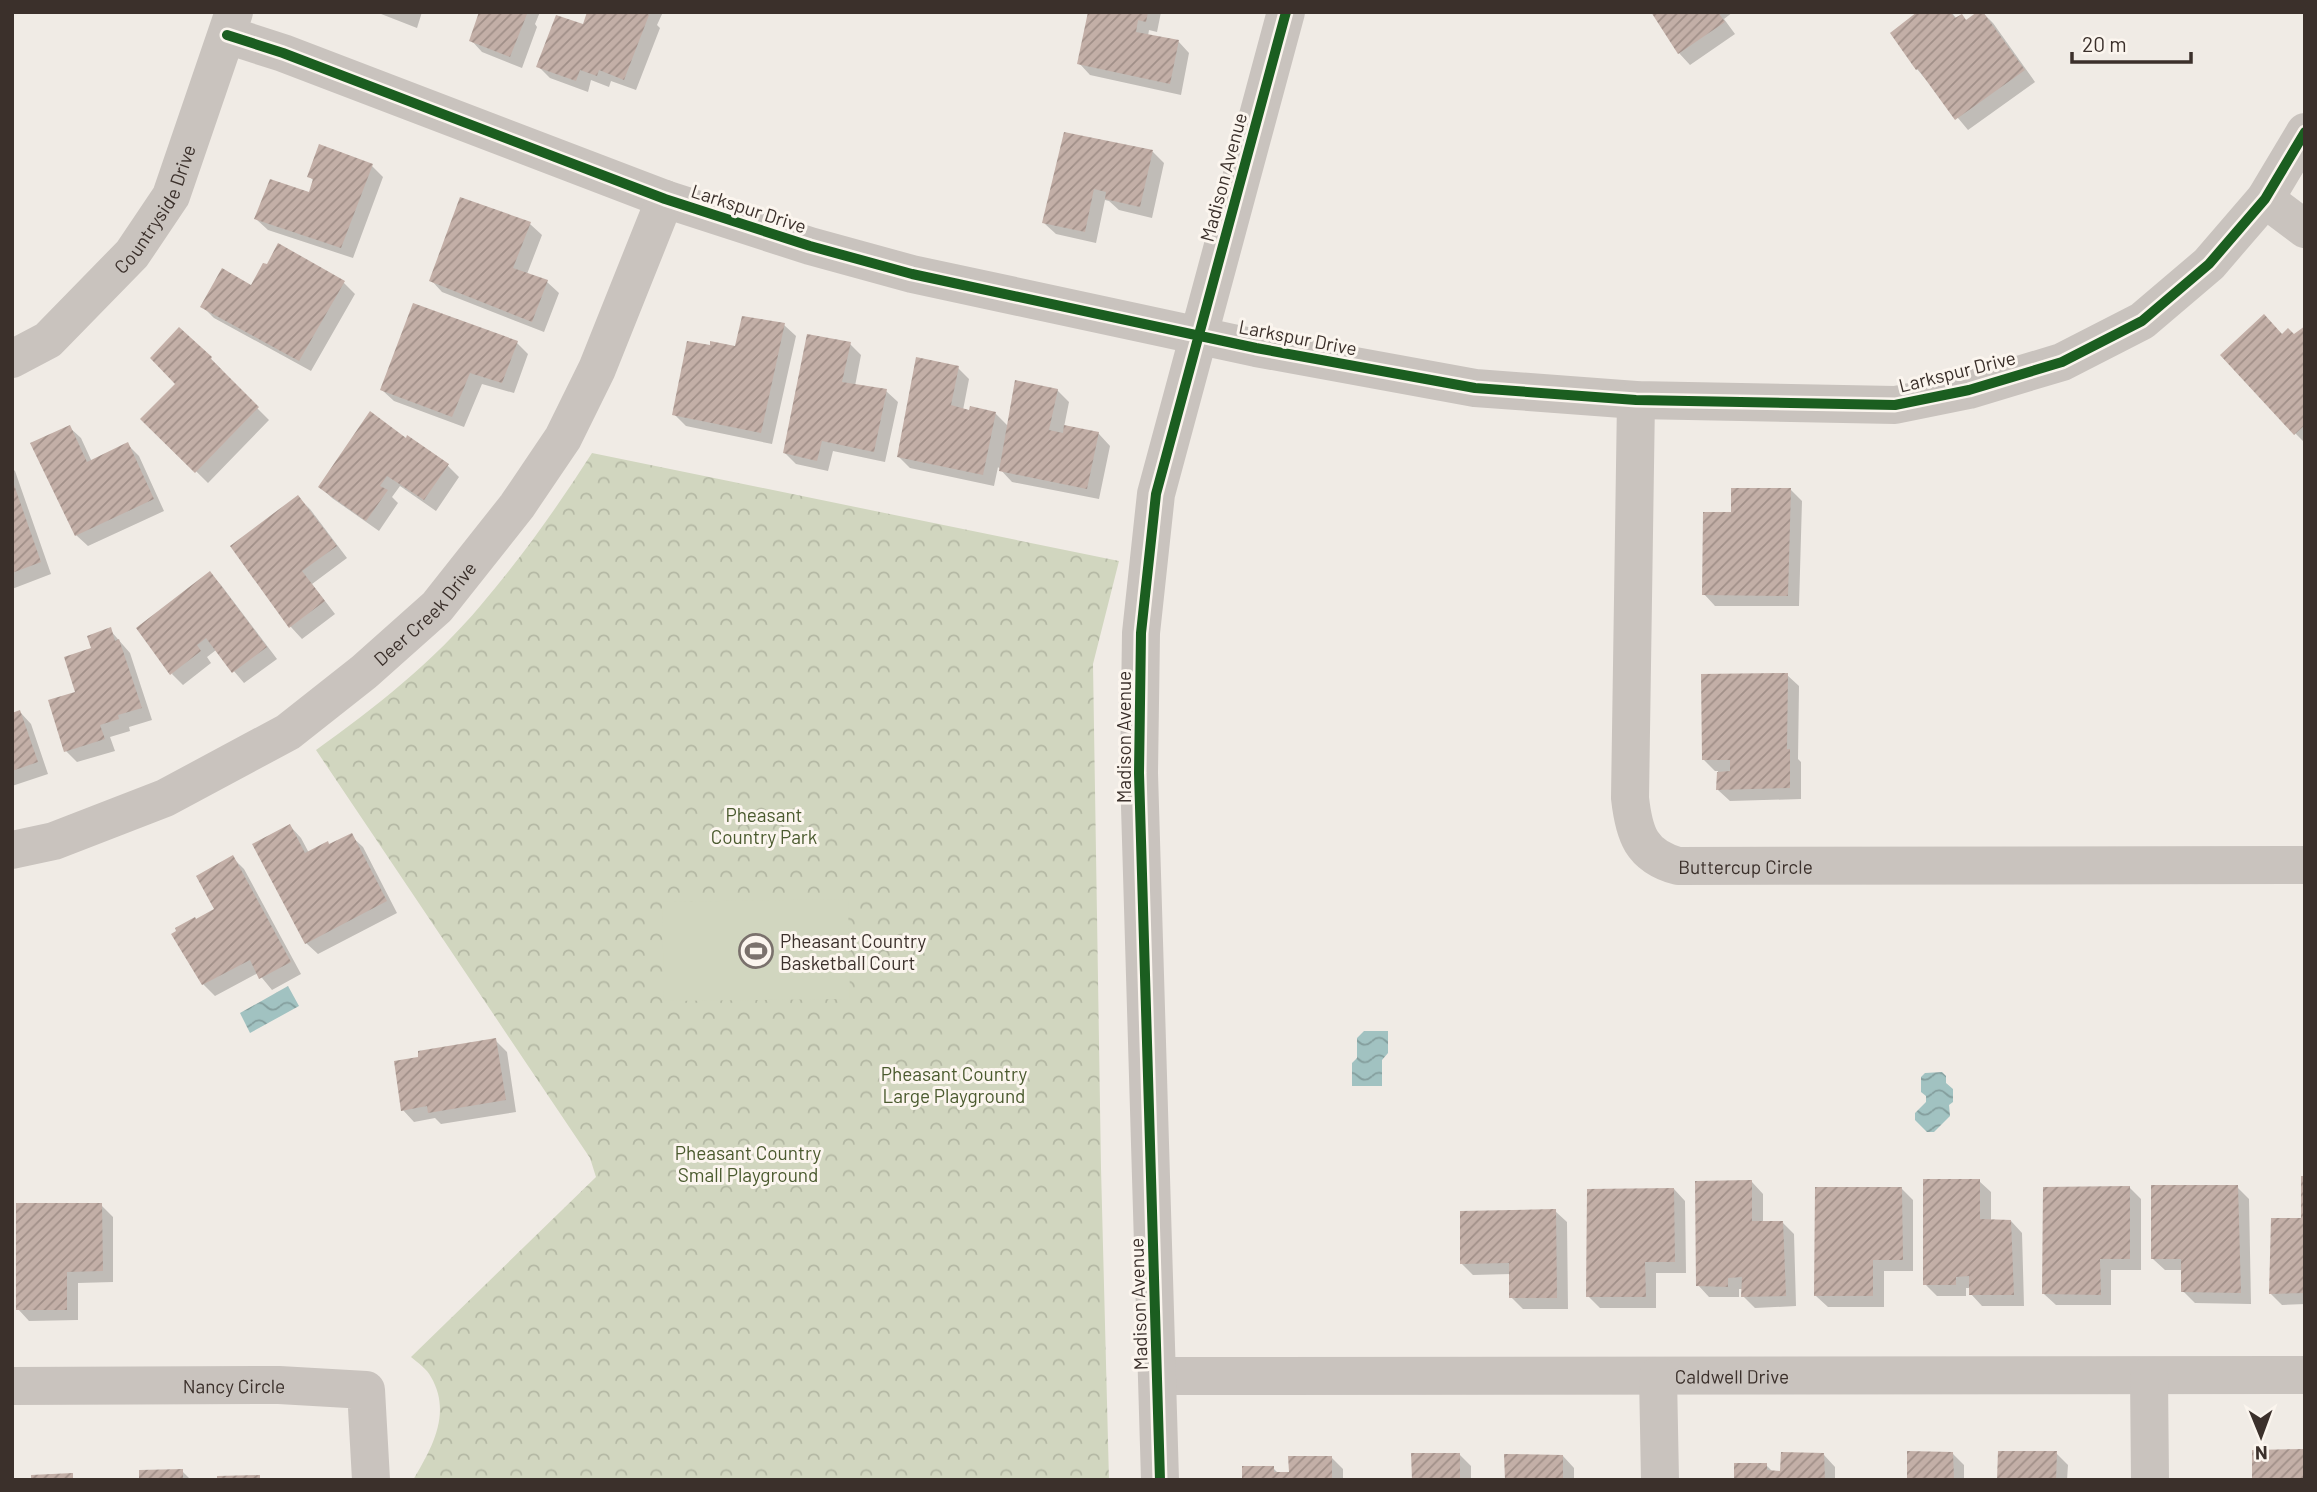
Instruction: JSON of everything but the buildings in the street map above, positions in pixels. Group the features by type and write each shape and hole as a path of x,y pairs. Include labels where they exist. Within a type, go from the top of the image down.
{"street":[{"name":"Madison Avenue","path":"1160,1480 1139,773 1141,633 1156,494 1286,12"},
{"name":"Larkspur Drive","path":"231,23 296,58 665,199 810,246 912,274 1197,336 1475,388 1636,400 1895,405 1969,390 2062,362 2142,321 2209,264 2265,199 2305,132"},
{"name":"Countryside Drive","path":"12,359 48,340 132,254 171,195 231,23"},
{"name":"Deer Creek Drive","path":"12,850 54,841 165,798 288,732 364,672 437,607 517,506 563,438 597,369 665,199"},
{"path":"2265,199 2305,229"},
{"name":"Buttercup Circle","path":"1636,400 1630,798 1631,814 1640,841 1656,858 1678,866 2305,865"},
{"name":"Caldwell Drive","path":"1158,1376 2305,1375"},
{"path":"1658,1376 1660,1480"},
{"path":"2149,1376 2150,1480"},
{"name":"Nancy Circle","path":"12,1386 279,1385 366,1390 371,1480"}],"green space":[{"name":"Pheasant Country Park","path":"592,453 1119,561 1093,664 1109,1480 413,1480 433,1443 440,1417 440,1404 429,1374 411,1357 596,1177 590,1158 316,750 403,683 463,626 525,550"},
{"name":"Pheasant Country Basketball Court","path":"848,899 850,999 664,1001 662,902"}],"water":[{"path":"288,986 299,1006 250,1033 240,1013"},
{"path":"1364,1031 1388,1031 1388,1053 1382,1060 1382,1086 1352,1086 1352,1063 1357,1058 1357,1038"},
{"path":"1942,1072 1946,1076 1946,1083 1953,1089 1953,1102 1949,1105 1950,1116 1934,1132 1927,1132 1915,1120 1915,1113 1926,1102 1926,1096 1921,1092 1921,1077 1925,1073"}],"cycle path":[{"path":"1160,1480 1139,773 1141,633 1156,494 1286,12"},
{"path":"227,35 283,53 665,199 810,246 912,274 1256,348 1475,388 1636,400 1895,405 1969,390 2062,362 2142,321 2209,264 2265,199 2305,132"}],"place":[{"name":"Pheasant Country Basketball Court","path":"756,951"}],"park label":[{"name":"Pheasant Country Large Playground","path":"954,1084"},
{"name":"Pheasant Country Small Playground","path":"748,1163"}]}
